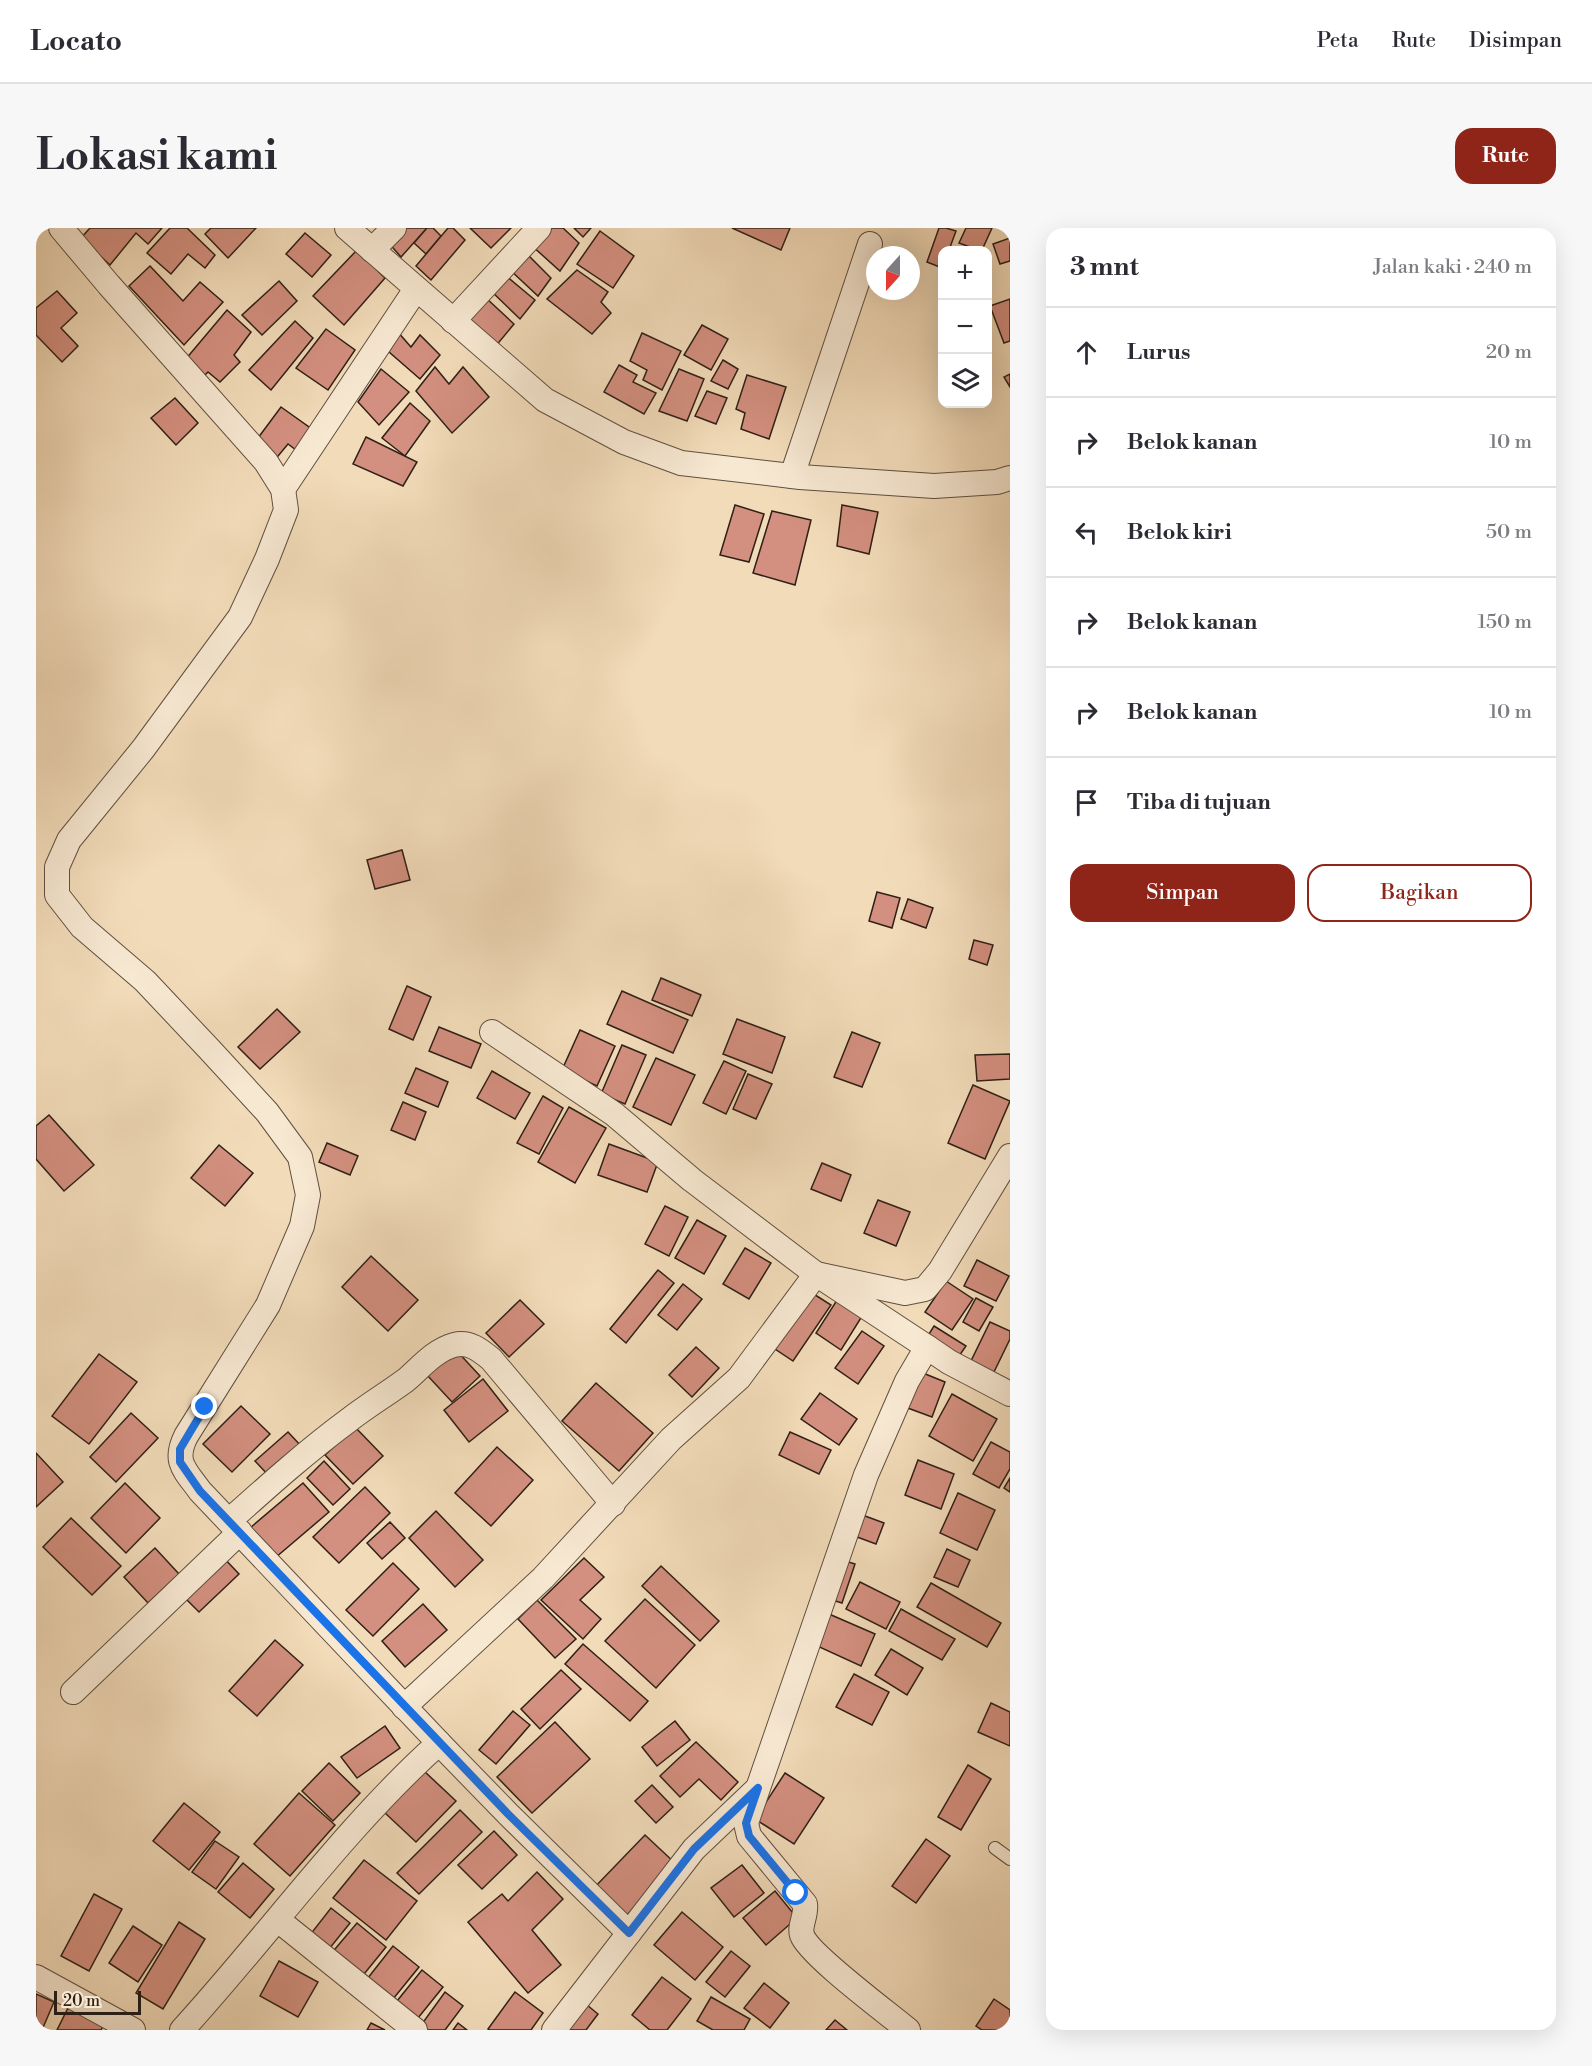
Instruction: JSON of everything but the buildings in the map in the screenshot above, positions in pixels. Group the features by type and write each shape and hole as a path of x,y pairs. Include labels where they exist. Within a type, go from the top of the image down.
{"street":[{"path":"61,228 108,285 266,462 283,489 286,510 267,559 240,617 143,750 69,840 57,867 57,895 82,927 145,981 267,1112 300,1157 308,1195 302,1226 268,1305 180,1449 180,1462 200,1491 404,1707 629,1933"},
{"path":"347,228 545,400 624,442 681,463 792,476 934,486 997,482 1010,478"},
{"path":"372,250 394,228"},
{"path":"453,321 539,228"},
{"path":"792,476 870,244"},
{"path":"283,489 416,289"},
{"path":"492,1032 614,1114 692,1180 816,1274 949,1362 1010,1394"},
{"path":"816,1274 905,1293 925,1289 940,1271 1010,1156"},
{"path":"404,1707 543,1578 671,1439 739,1378 816,1274"},
{"path":"73,1692 292,1465 349,1420 406,1380 440,1351 454,1345 466,1344 478,1348 491,1359 613,1504"},
{"path":"908,2030 825,1962 804,1940 801,1933 805,1904 749,1836 746,1823 866,1475 907,1381 927,1347"},
{"path":"182,2030 390,1791 439,1743"},
{"path":"554,2030 694,1849 758,1788"},
{"path":"278,1920 415,2030"},
{"path":"36,1977 133,2030"}],"lane":[{"path":"995,1848 1010,1859"}],"route":[{"path":"205,1407 180,1449 180,1462 200,1491 404,1707 629,1933 694,1849 758,1788 746,1823 749,1836 796,1893"}]}
